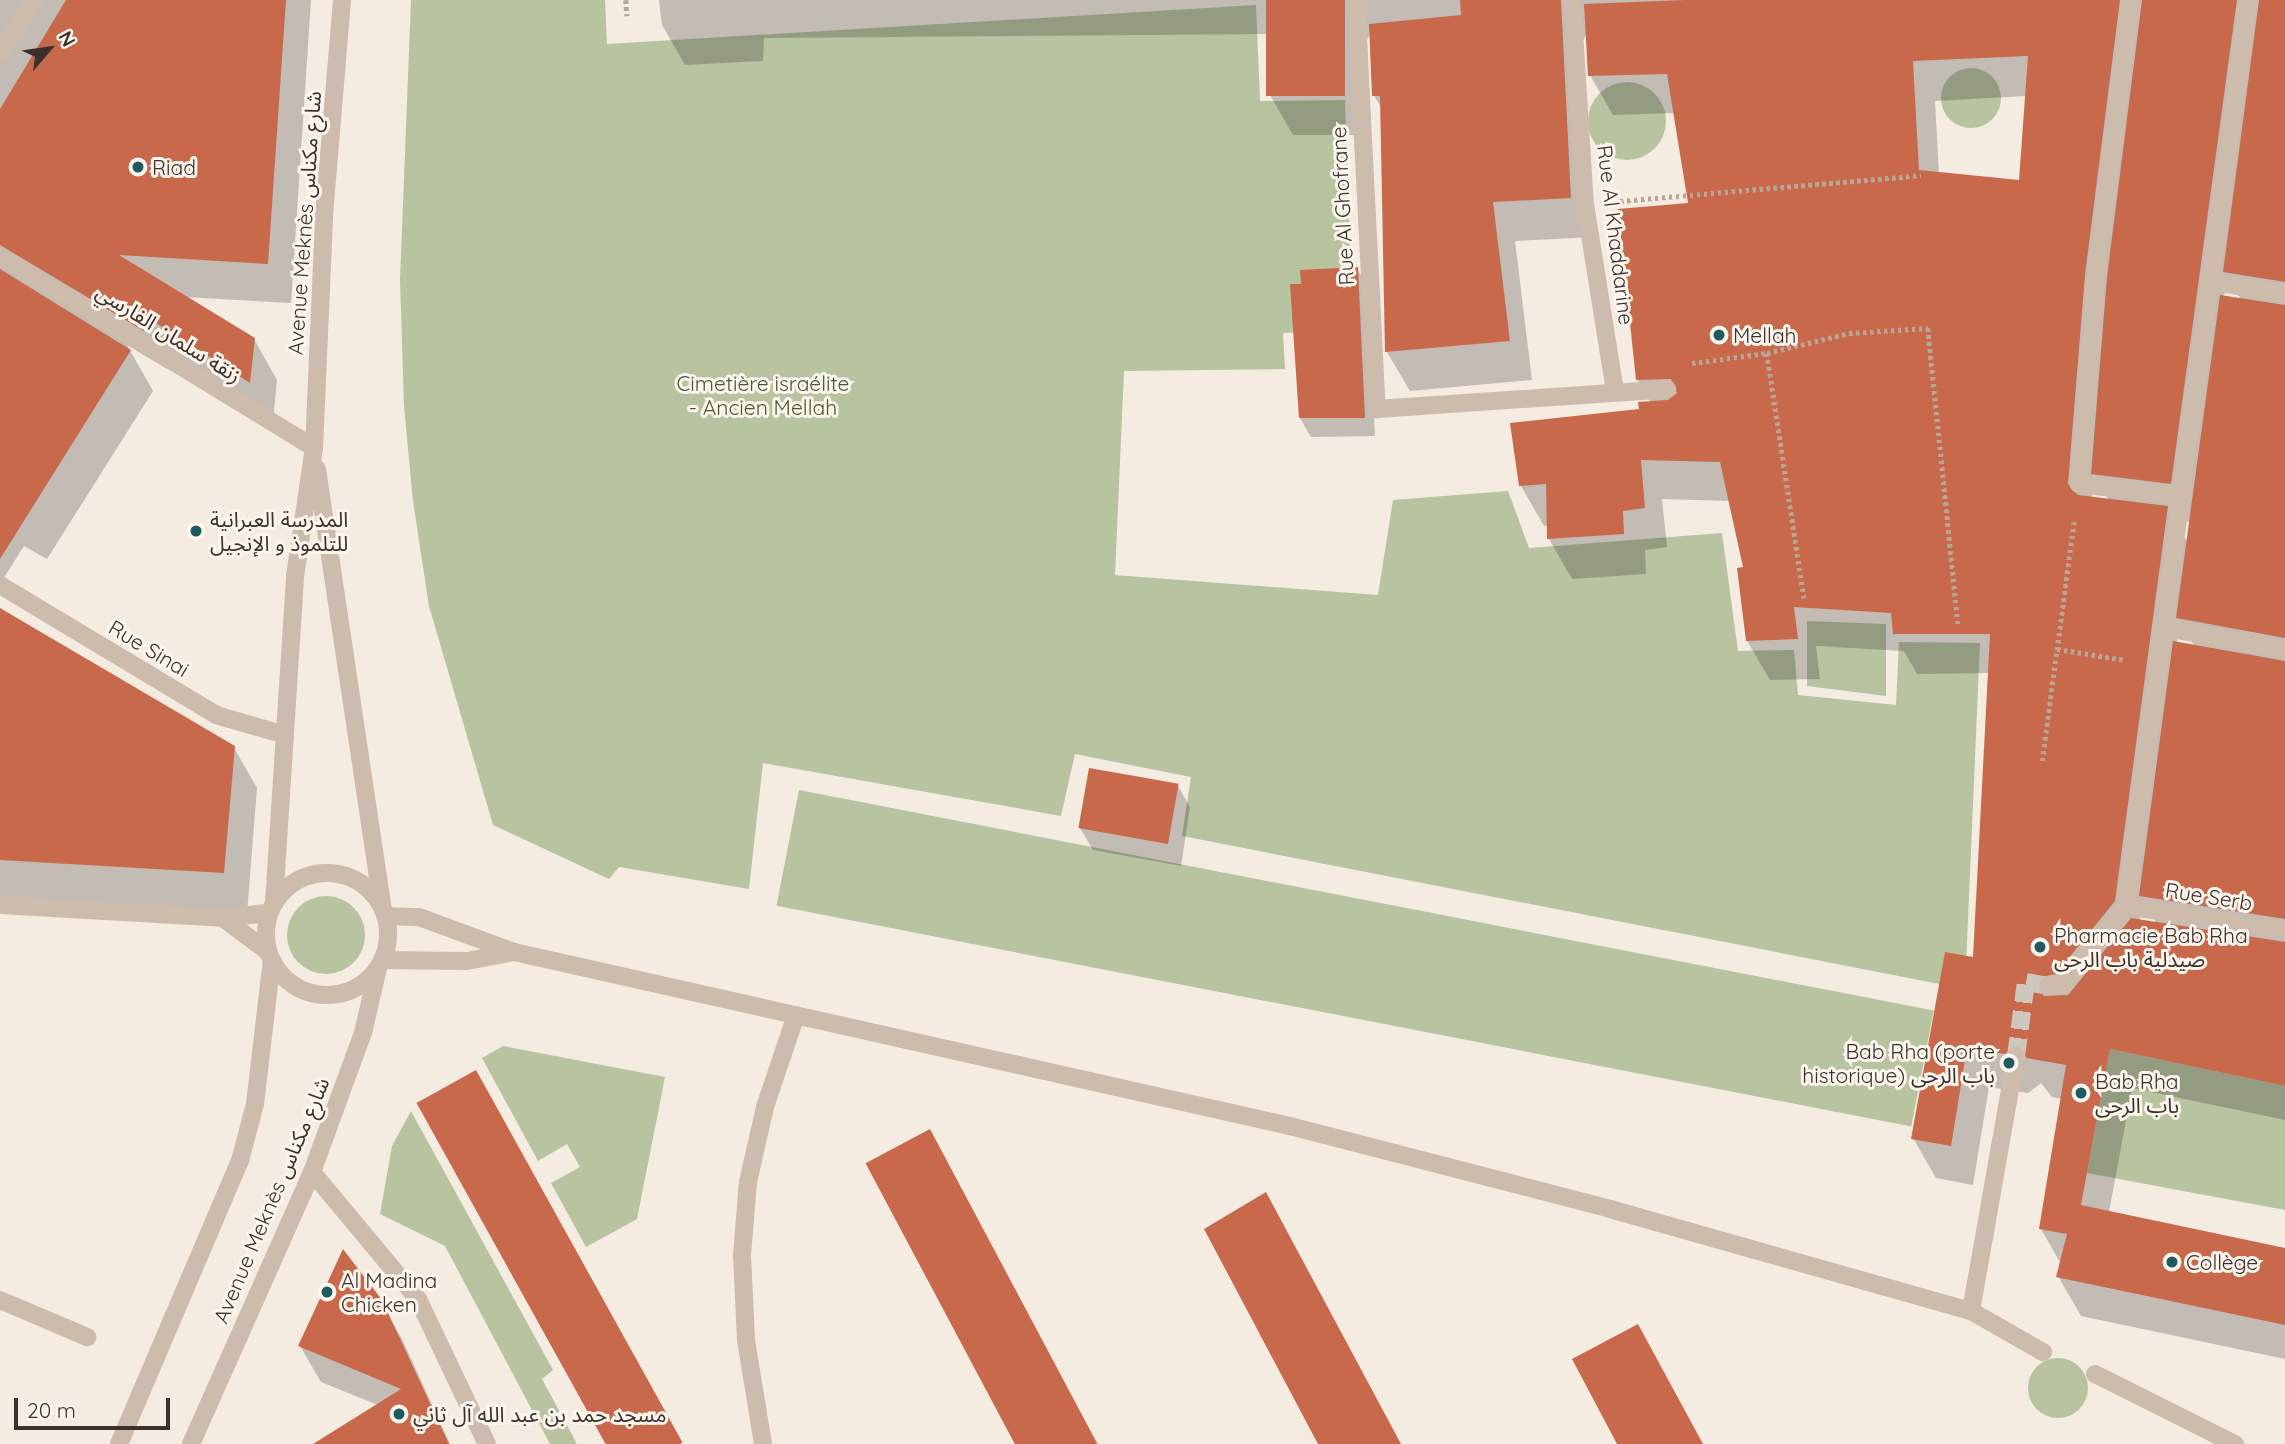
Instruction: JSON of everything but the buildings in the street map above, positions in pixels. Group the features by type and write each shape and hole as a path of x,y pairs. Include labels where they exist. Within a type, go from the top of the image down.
{"street":[{"path":"0,54 34,0"},
{"name":"Avenue Meknès شارع مكناس","path":"271,908 295,576 314,449 324,215 342,0"},
{"name":"Rue Al Ghofrane","path":"1356,0 1377,409 1615,392"},
{"name":"Rue Al Khaddarine","path":"1572,0 1585,204 1615,392"},
{"path":"2131,0 2096,276 2079,484 2178,496"},
{"path":"2049,986 2062,985 2126,906 2155,665 2248,0"},
{"name":"زنقة سلمان الفارسي","path":"0,256 314,449"},
{"path":"2208,281 2285,294"},
{"path":"1615,392 1667,389"},
{"name":"Avenue Meknès شارع مكناس","path":"314,449 384,913"},
{"name":"Rue Sinai","path":"0,585 216,715 282,734"},
{"path":"2161,627 2285,650"},
{"path":"0,905 223,918 271,908 298,880 330,872 362,883 384,913 388,930 380,964 354,989 323,996 292,985 270,956 223,918"},
{"name":"Rue Serb","path":"2126,906 2285,931"},
{"path":"270,956 271,908"},
{"path":"384,913 419,917 514,952 1304,1130 1971,1311 2043,1352"},
{"path":"380,964 467,961 514,952"},
{"name":"Avenue Meknès شارع مكناس","path":"119,1444 240,1161 257,1091 270,956"},
{"name":"Avenue Meknès شارع مكناس","path":"191,1444 312,1172 363,1033 380,964"},
{"path":"763,1444 746,1340 741,1255 756,1145 796,1015"},
{"path":"1971,1311 2016,1056"},
{"path":"312,1172 418,1299 487,1444"},
{"path":"0,1300 87,1337"},
{"path":"2095,1374 2235,1444"}],"path":[{"path":"626,0 627,16"},
{"path":"1585,204 1921,175"},
{"path":"1667,389 1680,364 1767,353 1849,333 1928,328 1958,625"},
{"path":"1767,353 1804,598"},
{"path":"2042,761 2079,484"},
{"path":"2057,649 2155,665"}],"green space":[{"name":"Cimetière israélite - Ancien Mellah","path":"411,0 605,0 607,44 1256,5 1260,101 1345,100 1353,330 1283,333 1285,369 1124,371 1115,575 1378,595 1393,500 1508,491 1529,548 1722,533 1738,651 1794,650 1798,695 1896,705 1899,642 1980,643 1965,989 1182,836 1191,777 1075,754 1061,816 763,763 749,889 619,867 609,879 493,825 429,606 413,501 404,406 400,280"},
{"path":"1965,68 1977,68 1996,81 2001,98 1999,110 1988,123 1977,128 1965,128 1946,115 1941,104 1941,92 1954,73"},
{"path":"1627,82 1642,85 1654,94 1663,106 1666,121 1663,136 1654,148 1642,157 1627,160 1612,157 1600,148 1591,136 1588,121 1591,106 1600,94 1612,85"},
{"path":"1807,621 1886,624 1886,696 1807,686"},
{"path":"799,790 1934,1011 1911,1126 776,906"},
{"path":"318,896 334,896 348,902 359,913 365,927 365,943 359,957 348,968 334,974 318,974 304,968 293,957 287,943 287,927 293,913 304,902"},
{"path":"503,1046 665,1077 637,1219 586,1247 551,1183 580,1167 567,1144 538,1161 482,1058"},
{"path":"2110,1049 2285,1086 2285,1210 2087,1173"},
{"path":"411,1111 553,1370 542,1379 577,1444 550,1444 445,1246 380,1214 392,1146"},
{"path":"2052,1358 2064,1358 2083,1371 2088,1388 2086,1400 2075,1413 2064,1418 2052,1418 2033,1405 2028,1394 2028,1382 2041,1363"}],"tunnel":[{"path":"2016,1056 2026,982 2048,986"}],"place":[{"name":"Riad","path":"138,167"},
{"name":"Mellah","path":"1719,335"},
{"name":"المدرسة العبرانية للتلموذ و الإنجيل","path":"196,531"},
{"name":"Pharmacie Bab Rha صيدلية باب الرحى","path":"2040,947"},
{"name":"Bab Rha (porte historique) باب الرحى","path":"2009,1063"},
{"name":"Bab Rha باب الرحى","path":"2081,1093"},
{"name":"Collège","path":"2172,1262"},
{"name":"Al Madina Chicken","path":"327,1292"},
{"name":"مسجد حمد بن عبد الله آل ثاني","path":"399,1414"}]}
